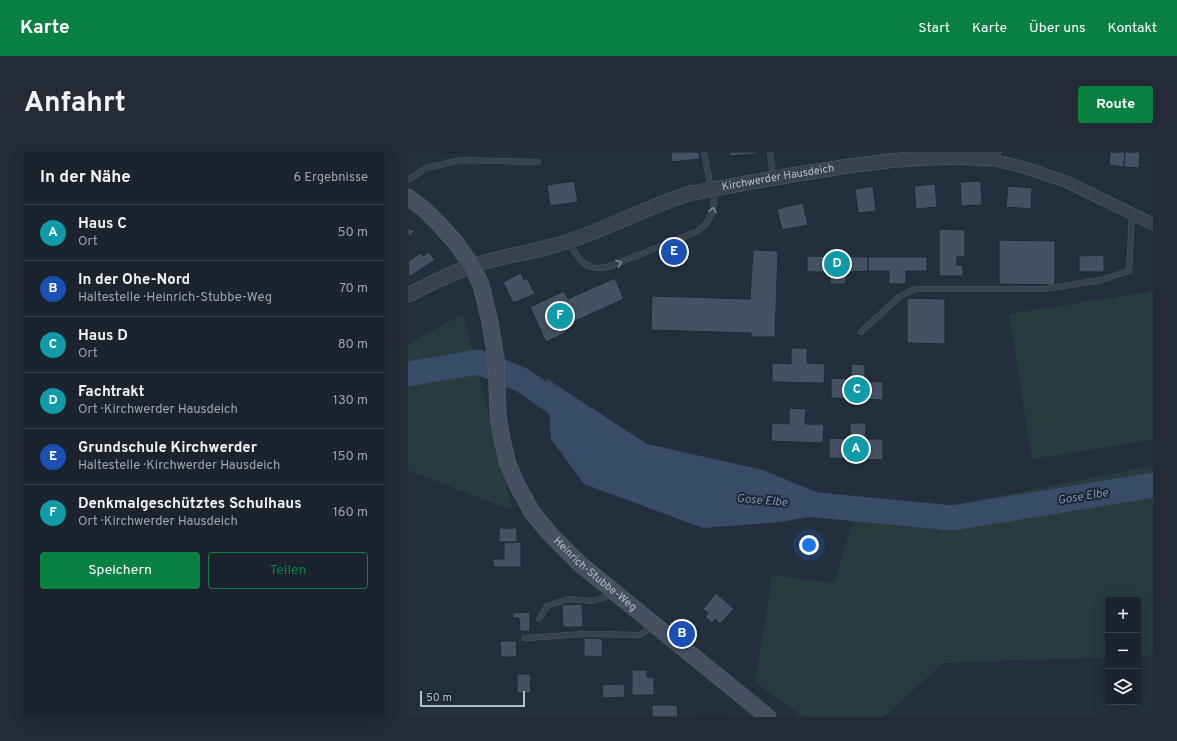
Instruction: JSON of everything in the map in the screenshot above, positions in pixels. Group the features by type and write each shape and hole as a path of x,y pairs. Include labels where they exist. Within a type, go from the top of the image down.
{"main road":[{"path":"408,197 424,209 440,225 456,243 472,266"},
{"name":"Heinrich-Stubbe-Weg","path":"472,266 481,285 486,302 496,358 498,416 508,464 517,485 532,512 550,534 580,564 768,717"}],"street":[{"name":"Kirchwerder Hausdeich","path":"408,295 457,271 569,242 672,199 712,189 863,163 913,159 992,156 1067,182 1153,224"}],"lane":[{"path":"569,242 579,259 590,268 602,269 696,232 707,223 713,210 714,202 704,152"},
{"path":"770,152 774,178"},
{"path":"408,180 426,168 461,160 538,162"},
{"path":"861,332 899,297 915,289 1045,289 1102,280 1129,271 1132,214"},
{"path":"539,619 547,606 568,600 593,601 616,593"},
{"path":"525,638 584,634 640,635 655,625"}],"green space":[{"path":"1153,291 1153,439 1032,459 1009,314"},
{"path":"463,314 513,511 408,470 408,344"},
{"path":"1153,466 1153,655 1141,656 1141,597 1105,597 1105,657 943,663 884,717 803,717 755,682 772,575 834,583 858,503 937,506 963,503"}],"water":[{"path":"547,379 647,444 763,470 828,497 831,513 780,522 703,528 584,484 551,439"}],"building":[{"path":"465,152 465,153 441,153"},
{"path":"671,152 699,152 700,159 672,162"},
{"path":"729,152 757,152 757,154 730,156"},
{"path":"1110,152 1125,152 1124,167 1109,165"},
{"path":"1125,152 1140,152 1139,168 1124,167"},
{"path":"574,181 578,202 550,206 547,185"},
{"path":"981,181 982,205 961,206 960,182"},
{"path":"935,184 937,207 916,209 914,186"},
{"path":"873,186 876,211 858,213 855,189"},
{"path":"1008,186 1032,188 1031,209 1006,207"},
{"path":"803,203 808,225 782,230 777,209"},
{"path":"408,228 415,231 408,237"},
{"path":"939,229 965,230 965,257 957,257 957,265 963,265 963,276 939,276"},
{"path":"999,240 1055,241 1055,285 999,284"},
{"path":"753,250 778,251 775,337 751,337 751,333 651,330 652,296 750,299"},
{"path":"429,252 435,260 409,277 408,261 421,253 423,256"},
{"path":"1104,255 1104,272 1079,272 1079,256"},
{"path":"807,256 868,257 868,271 846,272 846,284 830,284 830,272 807,272"},
{"path":"868,257 927,257 927,271 906,271 906,284 889,284 889,271 868,271"},
{"path":"521,273 524,280 527,278 535,294 513,303 503,282"},
{"path":"615,278 624,299 564,326 567,332 546,342 530,307 564,291 568,299"},
{"path":"907,298 945,299 945,344 907,343"},
{"path":"791,348 807,348 807,363 825,364 824,383 772,382 772,363 791,364"},
{"path":"851,364 865,365 865,381 883,382 883,400 831,398 831,378 851,379"},
{"path":"789,408 806,409 805,424 824,424 823,443 771,441 772,423 789,424"},
{"path":"850,423 866,423 865,439 883,439 883,460 829,458 829,438 850,439"},
{"path":"499,528 517,528 517,542 499,542"},
{"path":"521,542 521,567 493,567 493,559 504,559 504,543"},
{"path":"716,593 734,609 720,624 715,619 712,623 705,617 708,613 703,609"},
{"path":"582,604 583,627 563,627 562,605"},
{"path":"530,612 530,631 520,631 519,618 513,618 513,613"},
{"path":"584,638 603,639 602,657 584,656"},
{"path":"500,641 516,641 517,657 501,657"},
{"path":"632,670 647,670 647,677 654,677 654,695 632,695"},
{"path":"517,674 530,674 531,693 517,693"},
{"path":"624,684 625,697 603,698 602,685"},
{"path":"652,705 677,705 678,717 652,717"},
{"path":"727,716 727,717 698,717"}],"waterway":[{"name":"Gose Elbe","path":"408,374 478,362 522,380 569,412 576,419"},
{"name":"Gose Elbe","path":"796,503 953,518 1153,485"}],"place":[{"name":"Grundschule Kirchwerder","path":"674,252"},
{"name":"Fachtrakt","path":"837,264"},
{"name":"Denkmalgeschütztes Schulhaus","path":"560,316"},
{"name":"Haus D","path":"857,390"},
{"name":"Haus C","path":"856,449"},
{"name":"In der Ohe-Nord","path":"682,634"}]}
